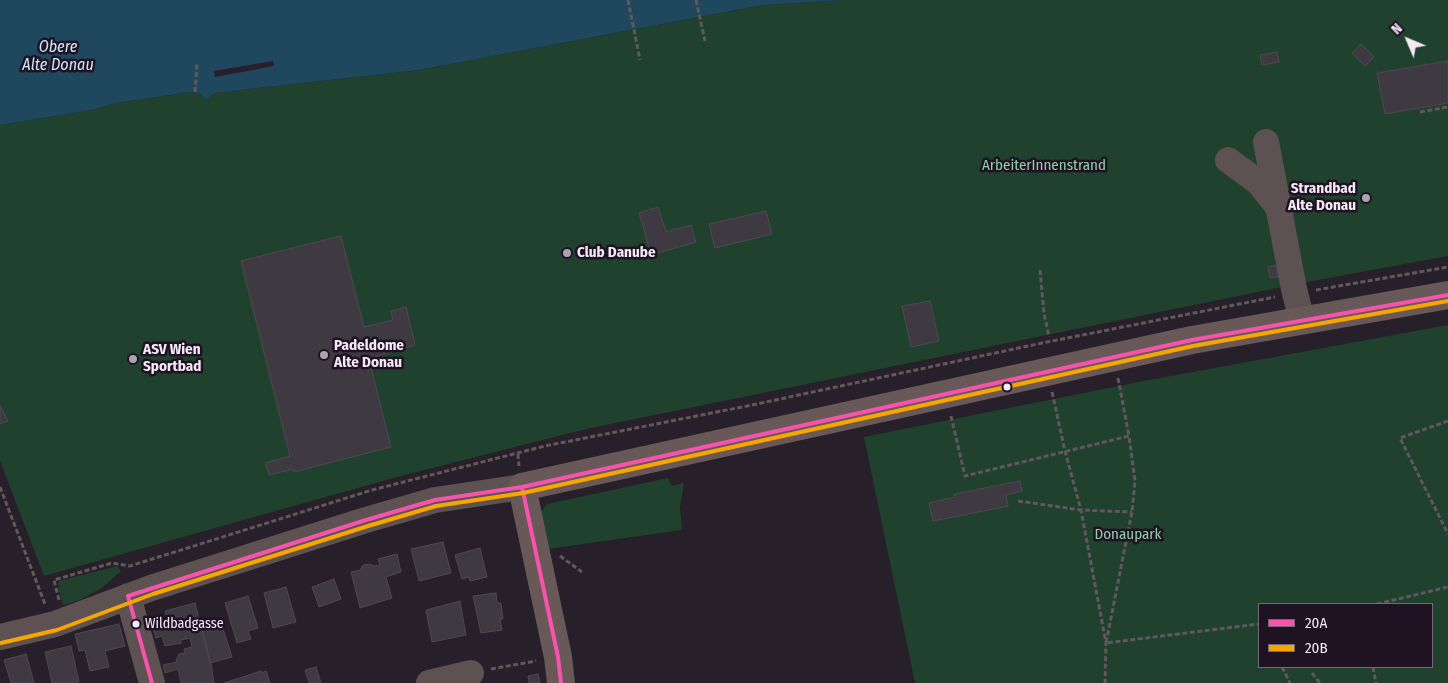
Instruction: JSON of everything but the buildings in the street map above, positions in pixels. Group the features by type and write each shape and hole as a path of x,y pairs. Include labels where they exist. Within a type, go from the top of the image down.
{"main road":[{"path":"560,670 522,487 1114,356 1192,340 1448,296"}],"street":[{"path":"1266,142 1295,294 1302,321"},
{"path":"1228,160 1258,182 1278,208"},
{"path":"0,637 55,624 160,585 435,500 522,487"},
{"path":"128,596 152,683"},
{"path":"429,683 471,673"}],"path":[{"path":"628,0 640,60"},
{"path":"696,0 705,41"},
{"path":"195,92 197,64"},
{"path":"1420,112 1448,107"},
{"path":"60,601 54,580 112,563 130,566 372,490 545,446 752,405 1042,343 1295,294 1448,267"},
{"path":"1040,270 1048,337"},
{"path":"1105,683 1106,643 1132,512 1135,482 1129,436 1114,356"},
{"path":"1053,395 1081,510 1106,643"},
{"path":"951,416 965,476 1065,450 1129,436"},
{"path":"1448,421 1400,438 1448,534"},
{"path":"0,487 48,612"},
{"path":"1018,501 1081,510 1132,512"},
{"path":"1381,603 1448,587"},
{"path":"1106,643 1258,624"},
{"path":"1282,668 1290,683"},
{"path":"1372,668 1376,683"},
{"path":"471,673 560,670"},
{"path":"1312,673 1320,683"}],"green space":[{"name":"ArbeiterInnenstrand","path":"845,0 1448,0 1448,256 1302,283 586,429 401,476 44,576 0,461 0,125 92,110 116,103 191,92 199,93 207,100 214,93 419,70 763,5"},
{"name":"Donaupark","path":"1448,325 1448,683 915,683 864,437 1149,380"},
{"path":"668,478 672,486 684,483 680,507 682,530 548,549 541,512 547,504"},
{"path":"117,566 121,571 102,588 80,600 63,605 58,588 59,581"}],"water":[{"name":"Obere Alte Donau","path":"0,0 845,0 763,5 419,70 214,93 207,100 199,93 191,92 116,103 92,110 0,125"}],"pier":[{"path":"273,61 274,66 215,77 214,71"}],"transit line":[{"name":"20A","path":"128,596 366,520 435,500 522,487 1192,340 1448,295"},
{"name":"20B","path":"1,643 57,630 153,594 436,506 523,493 1193,346 1448,301"},
{"name":"20A","path":"522,487 558,657 561,683"},
{"name":"20A","path":"128,596 152,683"}],"place":[{"name":"Strandbad Alte Donau","path":"1366,198"},
{"name":"Club Danube","path":"567,253"},
{"name":"Padeldome Alte Donau","path":"324,355"},
{"name":"ASV Wien Sportbad","path":"133,359"},
{"name":"Wildbadgasse","path":"136,624"}]}
